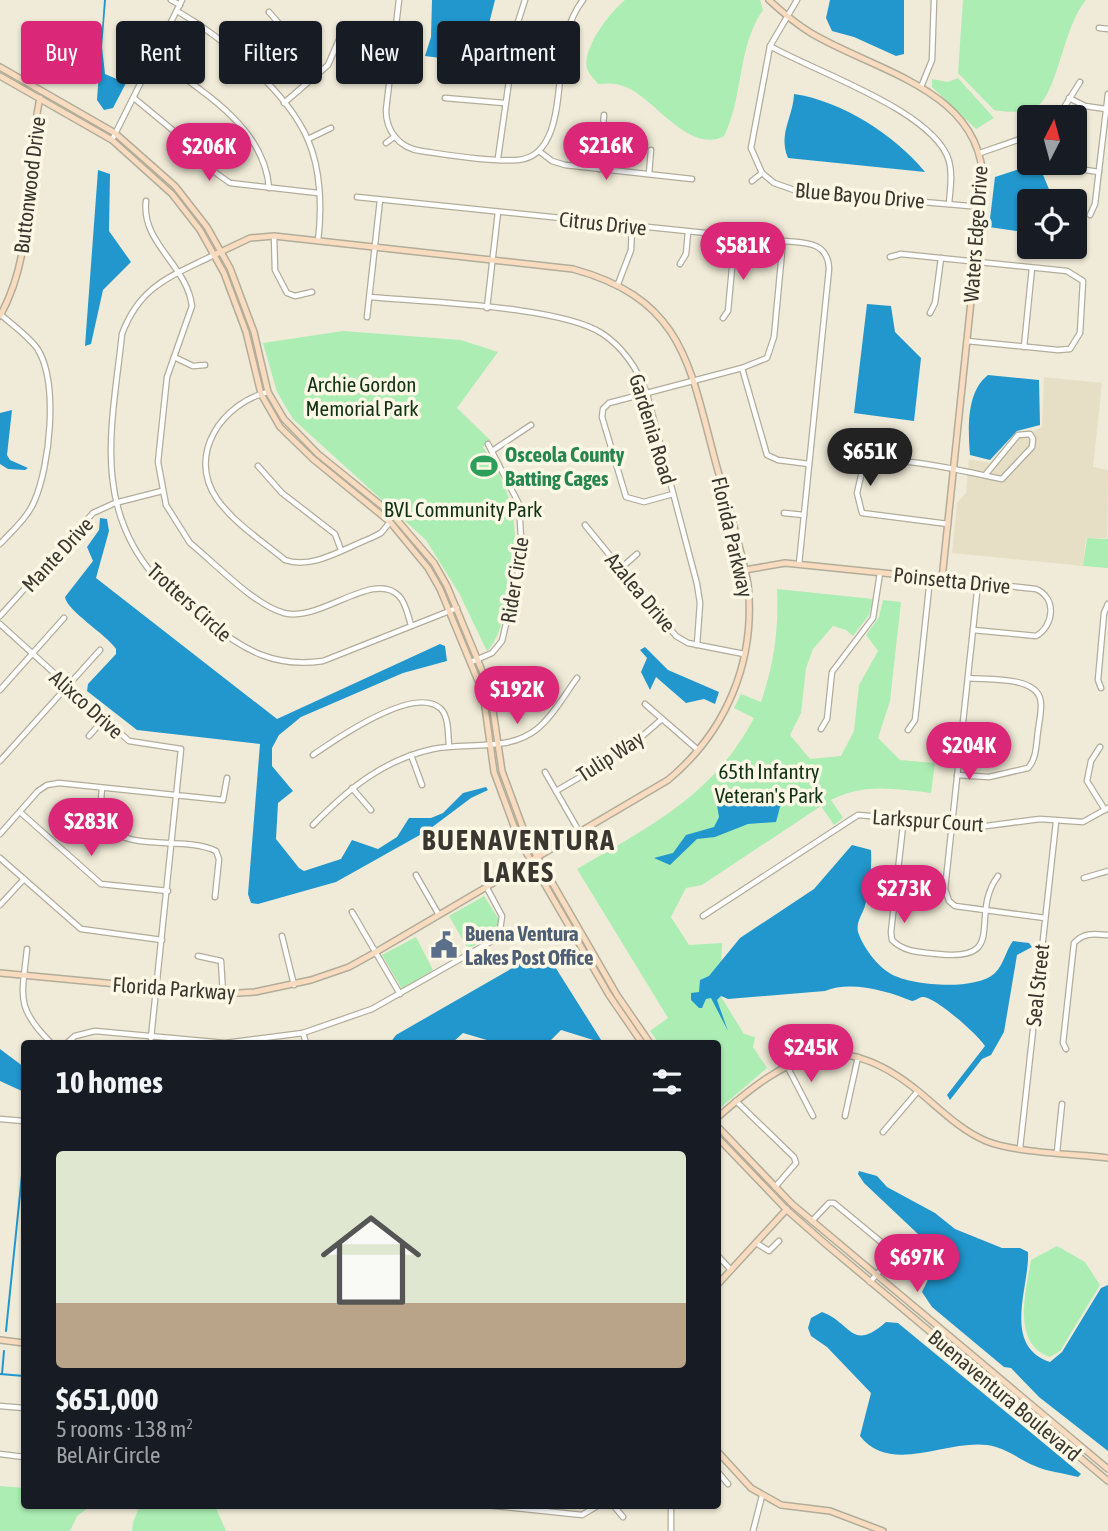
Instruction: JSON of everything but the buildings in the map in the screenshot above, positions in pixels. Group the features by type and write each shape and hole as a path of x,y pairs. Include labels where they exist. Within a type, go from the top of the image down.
{"street":[{"path":"171,0 181,2 172,21"},
{"path":"399,0 386,110 387,125 394,137 414,150 518,160 540,151 553,127 565,40 576,9 583,0"},
{"path":"498,158 517,25 525,0"},
{"name":"Waters Edge Drive","path":"769,0 812,34 921,87 955,115 970,132 980,153 983,172 981,207 942,579"},
{"path":"752,181 762,173 751,148 751,137 763,96 770,46 797,0"},
{"path":"921,87 932,60 934,0"},
{"path":"177,11 242,60 284,103 308,139 317,171 318,242"},
{"path":"269,12 277,21"},
{"path":"1100,28 1108,29"},
{"path":"322,70 328,65 336,46"},
{"path":"770,46 800,64 866,91 921,126 943,147 949,160 949,204"},
{"path":"0,67 112,140 172,194 214,255 234,298 261,394 270,412 291,439 392,519 416,551 450,611 487,706 498,788 519,840 535,860 617,995 648,1040"},
{"path":"0,76 115,133 175,186 221,250 242,295 268,392 297,435 392,519 434,563 457,608 494,704 506,787 535,860 595,972 640,1040"},
{"path":"1065,105 1080,82"},
{"path":"112,140 141,84"},
{"path":"194,84 216,102 260,152 268,174 269,188"},
{"path":"284,103 305,84"},
{"path":"1090,215 1095,204 1108,94"},
{"name":"Buttonwood Drive","path":"0,316 16,282 22,255 41,95"},
{"path":"134,98 193,146 216,173 230,183 318,193"},
{"path":"445,98 504,103"},
{"path":"1069,98 1085,106 1107,109"},
{"path":"598,169 604,115"},
{"path":"308,139 331,128"},
{"path":"386,143 394,137"},
{"path":"980,153 1017,140"},
{"path":"649,174 651,150"},
{"path":"540,151 552,161 565,166 692,179"},
{"path":"1087,170 1099,172"},
{"name":"Blue Bayou Drive","path":"762,173 774,183 797,191 981,207"},
{"name":"Citrus Drive","path":"357,197 814,244 824,250 828,256 799,564"},
{"path":"368,317 380,200"},
{"path":"146,201 144,217 148,229 179,272 192,306 167,377 160,438 158,462 162,491 173,518 190,543 268,607 287,614 311,613 378,586 392,590 402,598 411,625"},
{"path":"487,308 498,212"},
{"path":"618,284 629,257 632,226"},
{"path":"681,264 686,254 688,232"},
{"path":"274,236 275,270 287,293 295,296 312,292"},
{"name":"Florida Parkway","path":"0,973 223,993 294,985 349,967 668,780 699,750 732,696 745,654 750,617 745,570 689,363 670,329 638,296 618,284 573,269 274,236 250,238 214,255"},
{"path":"723,318 728,311 735,236"},
{"path":"674,494 644,502 626,497 602,417 603,409 610,403 742,368 767,358 771,349 783,241"},
{"path":"890,257 901,254 1067,271 1083,281 1080,333 1070,349 967,341"},
{"name":"Trotters Circle","path":"214,255 179,272 142,296 130,313 122,334 110,449 110,474 115,503 134,548 156,578 233,642 260,657 291,663 323,661 457,608"},
{"path":"930,313 935,303 941,258"},
{"path":"1024,347 1032,268"},
{"name":"Gardenia Road","path":"370,297 563,318 602,333 630,360 647,394 700,603 697,645"},
{"path":"0,316 26,335 37,349 50,386 40,486 33,505 0,544"},
{"path":"174,357 193,366 205,365"},
{"path":"742,368 767,455 778,460 809,464"},
{"path":"268,392 236,405 214,431 206,455 206,471 215,496 229,514 285,560 308,563 381,533 392,519"},
{"path":"492,451 531,425"},
{"path":"948,524 862,513 857,493 859,474 870,462 954,468 1004,479 1032,447 1033,439 1030,434 1018,435 986,474"},
{"name":"Rider Circle","path":"471,662 492,653 502,641 522,555 519,504 488,444"},
{"path":"258,466 282,493 335,534 341,550"},
{"name":"Mante Drive","path":"0,616 93,513 115,503 162,491"},
{"path":"784,513 804,515"},
{"name":"Azalea Drive","path":"585,525 676,636 697,645 745,654"},
{"path":"621,568 637,554"},
{"name":"Poinsetta Drive","path":"745,570 774,563 799,564 1036,589 1048,597 1051,606 1047,627 1036,636 973,630"},
{"path":"821,729 827,719 832,672 873,618 880,573"},
{"path":"908,730 915,720 930,578"},
{"path":"978,583 946,895 955,906 1045,918"},
{"path":"1101,688 1098,680 1108,604"},
{"path":"0,690 64,618"},
{"name":"Alixco Drive","path":"0,624 130,741 181,749 178,796"},
{"path":"0,761 100,650"},
{"path":"313,825 352,788 383,766 411,755 449,746 490,744 522,738 538,728 577,678"},
{"path":"957,775 989,777 1028,768 1035,758 1040,699 1034,689 1025,684 968,678"},
{"path":"313,755 374,717 415,703 428,703 441,709 446,718 449,746"},
{"path":"645,704 699,750"},
{"path":"89,736 104,719"},
{"name":"Tulip Way","path":"556,791 625,751 662,719"},
{"path":"962,727 987,730"},
{"path":"1100,747 1091,761 1087,781 1107,809"},
{"path":"411,755 422,785"},
{"path":"545,772 581,833"},
{"path":"0,834 47,785 223,800 227,778"},
{"path":"102,788 99,809 102,819 111,829 127,839 216,851 219,859 215,897"},
{"path":"352,788 371,810"},
{"path":"152,1038 178,796"},
{"name":"Larkspur Court","path":"703,916 859,815 986,826 1029,820 1083,822 1107,809"},
{"path":"20,812 101,884 168,891"},
{"path":"904,817 891,926 892,940 904,949 961,956 973,954 981,947 988,892 998,876"},
{"name":"Seal Street","path":"1020,1147 1056,822"},
{"path":"0,858 81,929 162,940"},
{"path":"1084,878 1108,871"},
{"path":"416,875 439,915"},
{"path":"0,905 24,879"},
{"path":"248,1040 303,1033 340,1023 400,994 499,937 502,916 487,888"},
{"path":"352,912 400,994"},
{"path":"1066,1049 1063,1043 1074,943 1081,936 1108,935"},
{"path":"282,936 294,985"},
{"path":"27,950 23,998 26,1015 48,1040"},
{"path":"198,956 221,961 223,993"},
{"path":"70,1040 75,1036 95,1031 181,1040"},
{"path":"303,1033 305,1040"},
{"path":"721,1114 764,1077 786,1064 825,1055 858,1058 891,1070 973,1135 988,1142 1108,1158"},
{"path":"845,1115 858,1058"},
{"path":"786,1064 813,1116"},
{"path":"883,1132 918,1091"},
{"path":"736,1101 794,1157 796,1163 793,1169 775,1187"},
{"path":"1056,1152 1062,1104"},
{"path":"0,1119 21,1121"},
{"name":"Buenaventura Boulevard","path":"721,1130 775,1187 789,1207 812,1221 1108,1469"},
{"name":"Buenaventura Boulevard","path":"721,1141 870,1282 1108,1481"},
{"path":"812,1221 829,1203 834,1203 892,1251 891,1258 870,1282"},
{"path":"721,1281 789,1207"},
{"path":"756,1244 769,1251 779,1241"},
{"path":"721,1259 732,1270"},
{"path":"878,1289 883,1282"},
{"path":"0,1340 21,1343"},
{"path":"0,1406 21,1408"},
{"path":"0,1454 21,1457"},
{"path":"721,1455 751,1488 781,1505 852,1517 883,1531"},
{"path":"721,1476 728,1484"},
{"path":"753,1531 762,1496"},
{"path":"527,1509 582,1515 592,1509"},
{"path":"568,1509 568,1513"},
{"path":"616,1509 623,1517"},
{"path":"671,1509 671,1531"}],"shaded area":[{"path":"1044,377 1102,383 1093,467 1108,470 1107,538 1086,538 1083,566 952,553 957,503 966,493 969,459 990,463 1018,432 1032,432 1042,427"}],"green space":[{"path":"625,0 760,0 763,10 749,40 735,105 724,136 711,140 685,132 637,93 619,85 598,84 590,74 586,63 592,43 605,22"},
{"path":"963,0 1086,0 1072,25 1051,86 1039,105 1017,105 1017,111 994,110 958,73"},
{"path":"958,78 994,118 976,129 932,87 932,79 948,82"},
{"path":"343,331 461,340 498,352 457,408 490,440 483,447 504,485 514,522 514,560 507,602 498,634 487,651 459,593 426,540 293,419 277,392 263,343"},
{"path":"1087,538 1108,539 1108,568 1083,566"},
{"name":"65th Infantry Veteran's Park","path":"777,589 873,599 869,615 853,636 846,630 833,626 813,649 806,668 801,713 790,735 810,759 841,756 854,731 859,685 878,651 866,635 879,617 883,600 901,602 890,701 878,738 900,760 935,763 931,793 868,789 843,795 831,800 843,818 834,825 821,806 702,885 686,888 671,917 689,945 722,943 720,995 744,1034 755,1037 753,1047 767,1068 721,1107 721,1040 657,1040 650,1031 668,1018 577,869 678,807 699,789 738,745 754,718 734,708 741,694 761,702 775,646"},
{"path":"484,896 500,921 497,932 468,949 449,916"},
{"path":"416,937 433,970 402,989 382,955"},
{"path":"1057,1246 1085,1262 1100,1285 1060,1351 1050,1357 1030,1341 1024,1315 1031,1260"},
{"path":"0,1486 21,1488 21,1509 87,1509 77,1516 70,1531 0,1531"},
{"path":"138,1509 216,1509 226,1531 132,1531"}],"water":[{"path":"104,0 106,0 102,47"},
{"path":"432,0 495,0 490,21 437,21 437,58 425,56 431,37"},
{"path":"830,0 904,0 904,54 896,56 854,37 832,31 826,18"},
{"path":"102,47 105,74 116,79 116,84 125,84 113,108 104,110 97,100 98,84 102,84"},
{"path":"794,94 830,104 866,122 899,145 925,172 788,158 785,133"},
{"path":"98,170 110,174 109,231 131,262 103,290 91,344 85,346"},
{"path":"1017,170 1017,175 1043,175 1049,189 1017,189 1017,231 989,227 995,177"},
{"path":"867,304 891,306 895,332 921,358 914,421 854,413"},
{"path":"988,375 1039,380 1040,425 1017,431 990,460 970,455 969,434 972,401 981,382"},
{"path":"12,410 7,455 10,460 28,468 25,470 8,469 0,464 0,413"},
{"path":"100,518 107,519 109,531 96,578 277,719 440,644 445,646 447,661 403,673 301,717 279,735 272,748 272,766 293,791 278,803 276,839 299,868 304,871 341,859 352,840 378,849 397,837 409,818 431,818 443,813 463,793 486,787 488,790 471,798 427,831 336,882 258,904 251,903 248,894 260,744 137,730 87,691 88,684 116,654 116,649 72,609 65,597 93,561 87,547 99,530"},
{"path":"645,647 668,670 719,692 715,704 704,699 686,703 656,677 650,690 641,672 647,658 640,650"},
{"path":"788,789 790,797 780,807 776,822 748,824 715,837 697,839 670,865 654,858 673,853 686,835 714,827 719,817 717,805 731,802 753,805 768,803"},
{"path":"852,845 871,850 869,885 858,932 871,956 891,974 928,984 974,982 995,973 1013,941 1029,943 1032,947 1017,955 1004,1032 991,1055 982,1059 950,1100 947,1095 985,1046 956,1017 928,998 912,1001 857,987 728,999 721,996 717,1000 728,1031 711,998 706,999 702,1008 691,1000 691,993 699,992 700,980 709,976 740,938 814,889"},
{"path":"542,951 552,962 601,1040 561,1030 551,1040 487,1040 463,1033 455,1040 392,1040 396,1035"},
{"path":"0,1049 21,1065 21,1091 0,1081"},
{"path":"859,1171 877,1176 887,1187 935,1213 955,1229 1002,1248 1020,1248 1028,1252 1021,1314 1022,1329 1026,1343 1035,1354 1050,1362 1062,1352 1101,1288 1108,1285 1108,1451 1039,1397 1011,1368 1004,1367 932,1307 922,1292 938,1259 937,1252 864,1183"},
{"path":"822,1312 858,1335 874,1331 886,1322 898,1323 1081,1474 1078,1477 1045,1470 996,1447 962,1446 906,1455 889,1454 874,1448 860,1436 871,1393 827,1347 811,1336 808,1328 811,1318"}],"waterway":[{"path":"6,1331 21,1184"},
{"path":"2,1374 4,1351"},
{"path":"0,1374 21,1376"}],"place":[{"name":"Osceola County Batting Cages","path":"484,466"},
{"name":"Buena Ventura Lakes Post Office","path":"444,945"}],"district":[{"name":"BUENAVENTURA LAKES","path":"519,856"}],"park label":[{"name":"Archie Gordon Memorial Park","path":"362,396"},
{"name":"BVL Community Park","path":"463,509"}]}
